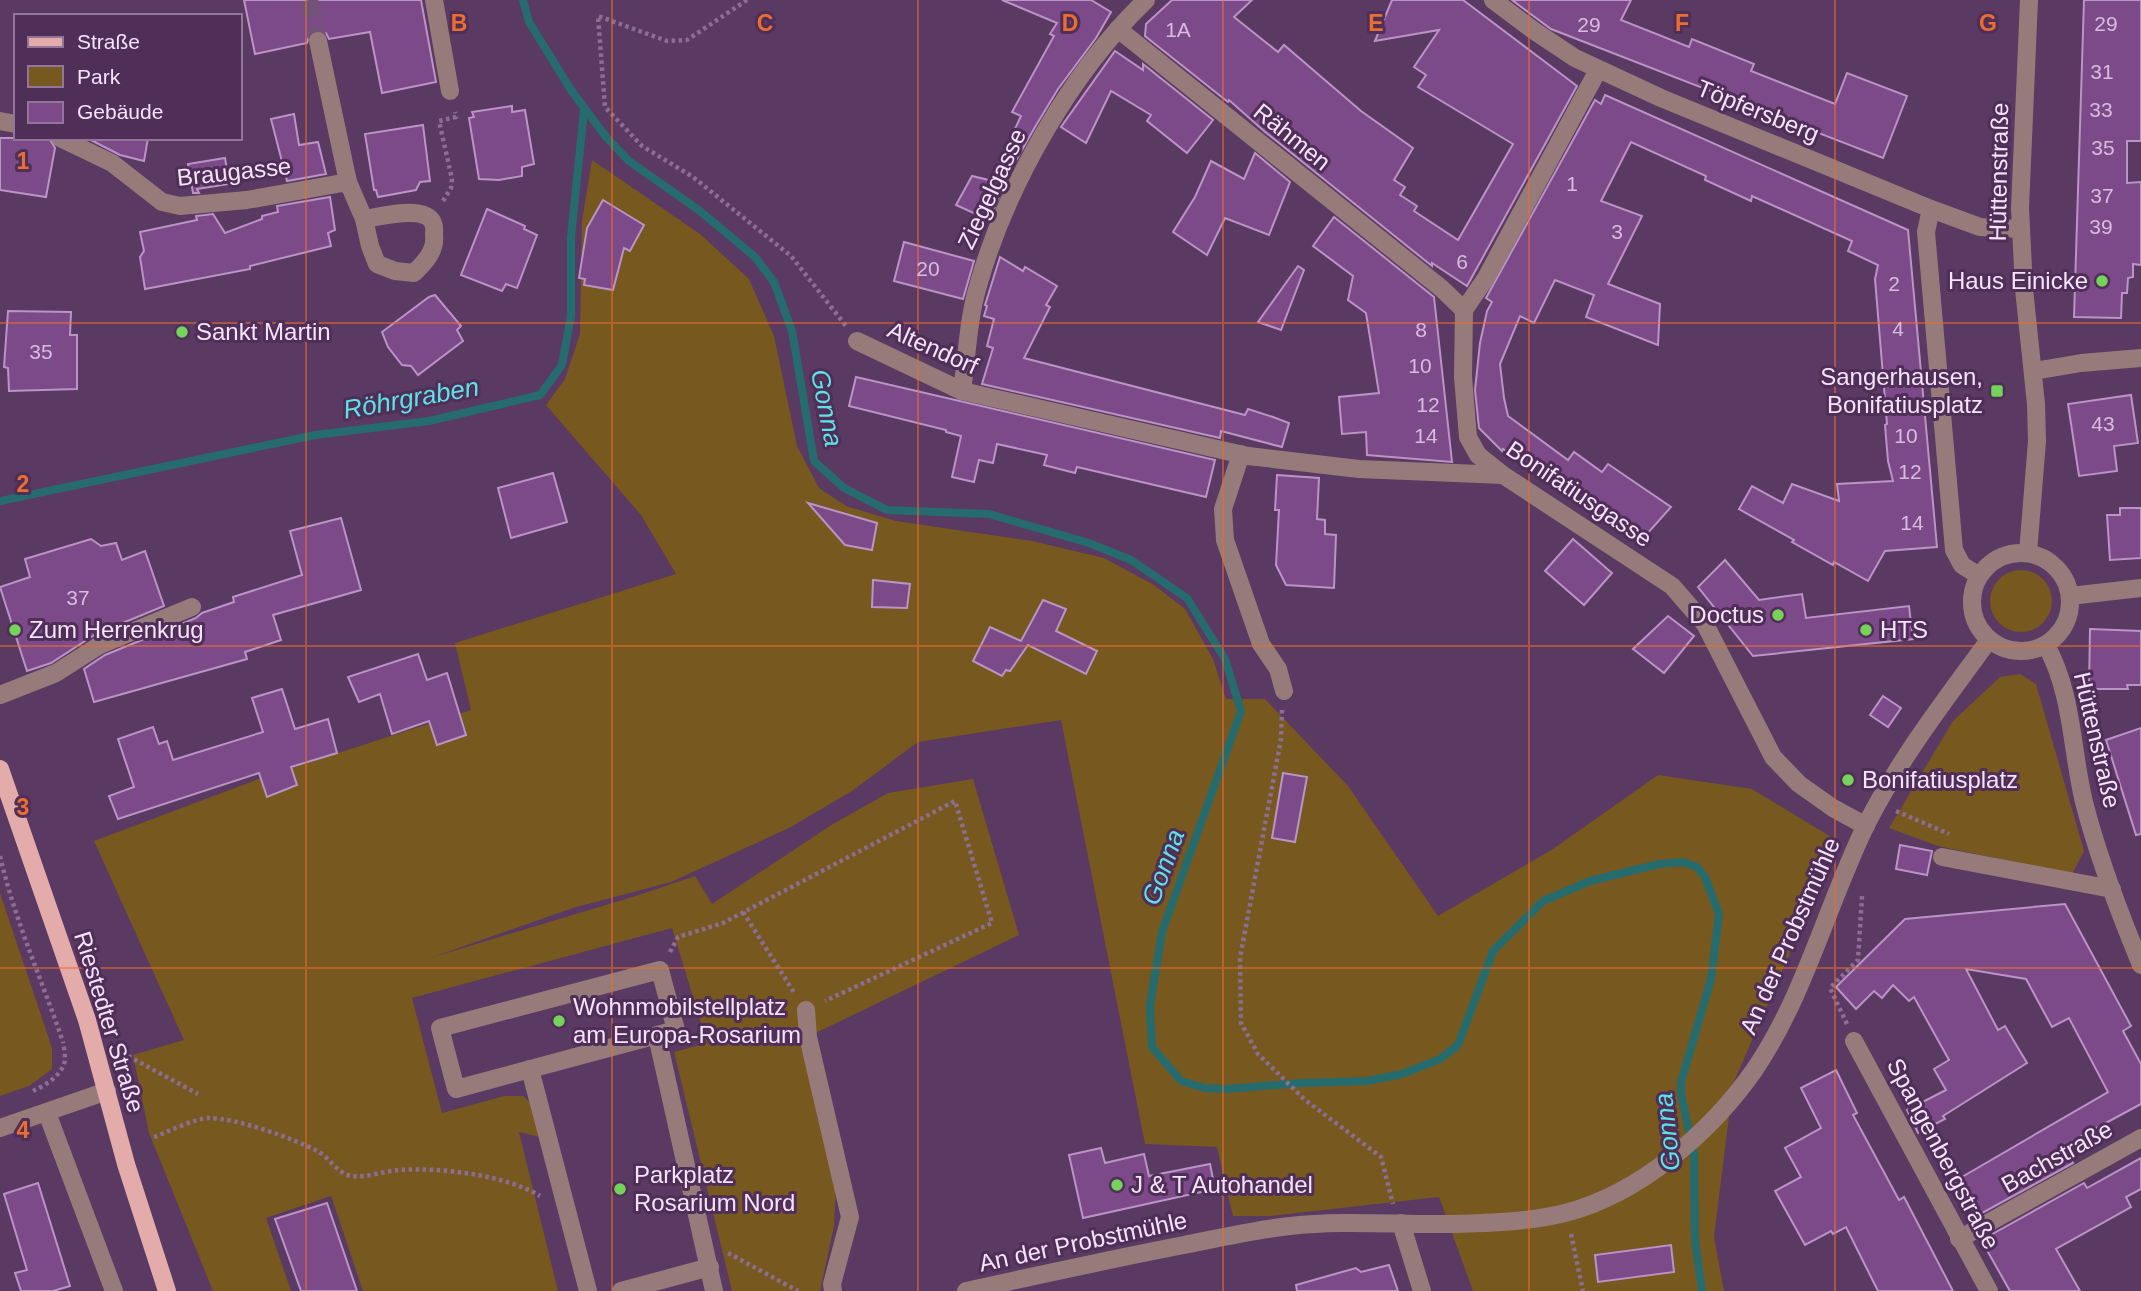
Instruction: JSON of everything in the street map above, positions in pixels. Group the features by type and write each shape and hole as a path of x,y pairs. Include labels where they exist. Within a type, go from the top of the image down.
{"main road":[{"name":"Riestedter Straße","path":"0,769 91,1033 129,1176 167,1291"}],"street":[{"path":"434,0 450,91"},
{"name":"Töpfersberg","path":"1493,0 1555,45 1598,70 1931,209 1980,227 2021,229"},
{"name":"Hüttenstraße","path":"2028,553 2036,464 2034,371 2021,229 2029,0"},
{"path":"1118,29 1135,3"},
{"name":"Rähmen","path":"1118,29 1441,288 1464,310"},
{"name":"Ziegelgasse","path":"962,391 977,289 994,234 1037,145 1085,68 1118,29"},
{"path":"318,41 348,182 364,219 377,264 395,271 414,272 426,261 435,243 433,223 425,214 408,212 364,219"},
{"path":"1464,310 1486,278 1598,70"},
{"name":"Braugasse","path":"64,140 112,163 162,202 180,206 247,200 348,182"},
{"path":"1931,209 1926,232 1954,550 1962,565 1979,576"},
{"name":"Bonifatiusgasse","path":"1464,310 1463,377 1468,437 1478,455 1503,475 1672,586 1705,624 1773,757 1799,784 1833,808 1866,826"},
{"name":"Altendorf","path":"857,341 962,391 1241,454 1359,469 1503,475"},
{"path":"2034,371 2107,360 2141,358"},
{"path":"1241,454 1223,509 1225,540 1261,644 1278,669 1284,691"},
{"path":"2028,553 2043,558 2056,567 2066,580 2071,606 2060,633 2046,645 2021,652 2004,649 1989,640 1978,627 1973,611 1973,594 1979,576 2000,558 2028,553"},
{"path":"2070,596 2141,588"},
{"path":"0,695 56,673 100,645 192,607"},
{"name":"An der Probstmühle","path":"966,1291 1250,1232 1343,1222 1476,1223 1524,1220 1566,1213 1596,1202 1656,1170 1720,1115 1753,1072 1780,1028 1878,803 1924,727 1989,640"},
{"name":"Hüttenstraße","path":"2046,645 2069,708 2084,801 2112,888 2141,965"},
{"path":"1942,857 2112,888"},
{"path":"660,970 676,1030 657,1036 456,1089 440,1028 660,970"},
{"path":"806,1010 808,1037 850,1217 832,1284 833,1291"},
{"path":"657,1036 714,1291"},
{"name":"Spangenbergstraße","path":"1854,1041 1989,1291"},
{"path":"530,1069 588,1291"},
{"path":"0,1128 107,1091"},
{"path":"47,1113 114,1291"},
{"name":"Bachstraße","path":"1959,1239 2141,1138"},
{"path":"1401,1223 1422,1291"},
{"path":"621,1291 710,1267"}],"path":[{"name":"Altendorf","path":"747,0 687,40 667,41 598,16 605,107 642,146 693,177 791,256 857,341"},
{"path":"425,214 442,203 451,188 452,179 439,121"},
{"path":"1284,691 1280,739 1240,958 1241,1023 1258,1054 1304,1099 1381,1157 1401,1223"},
{"path":"660,970 678,937 723,923 743,912 955,801 992,923 806,1010 743,912"},
{"path":"1878,803 1945,833 1958,836"},
{"path":"0,856 32,964 42,981 63,1042 65,1062 62,1068 48,1083 26,1094"},
{"path":"1841,886 1862,896 1858,960 1830,988 1854,1041"},
{"path":"63,1042 91,1033"},
{"path":"128,1056 198,1094"},
{"path":"154,1138 207,1118 232,1122 294,1141 327,1157 350,1176 407,1170 476,1174 536,1193 569,1218"},
{"path":"1566,1213 1583,1291"},
{"path":"703,1239 798,1291"}],"green space":[{"path":"592,160 700,234 749,279 774,336 797,446 819,488 846,506 896,521 1032,541 1104,558 1154,585 1185,609 1213,659 1226,699 1265,699 1348,786 1438,916 1553,849 1658,775 1752,789 1833,838 1800,930 1733,1084 1714,1237 1724,1291 1473,1291 1439,1197 1270,1216 1233,1216 1217,1147 1145,1144 1061,720 918,742 852,791 789,828 671,882 573,908 430,958 695,876 712,904 833,824 888,793 973,779 1019,935 799,1041 811,1076 836,1188 834,1226 820,1291 732,1291 674,1052 707,1043 672,928 412,998 442,1113 504,1096 523,1096 532,1104 540,1137 519,1132 558,1291 363,1291 331,1196 266,1218 291,1291 213,1291 149,1133 133,1055 184,1040 94,841 261,778 471,710 455,643 676,574 641,515 546,405 565,379 580,334 582,221"},
{"path":"2021,570 2043,579 2052,601 2043,623 2021,632 1999,623 1990,601 1999,579"},
{"path":"2020,674 2036,684 2084,851 2072,874 1938,846 1889,828 1953,721 2000,677"},
{"path":"0,893 52,1048 52,1069 29,1086 0,1096"}],"building":[{"path":"244,0 421,0 436,82 382,93 370,32 329,39 326,33 316,30 310,33 307,43 255,54"},
{"path":"1002,0 1091,0 1111,12 1035,127 1013,166 989,220 956,205 972,176 1001,183 992,178 1021,116 1012,112 1054,36 1050,34 1057,23"},
{"path":"1172,0 1252,0 1234,17 1278,52 1284,45 1361,111 1413,148 1394,180 1405,187 1400,195 1417,206 1414,211 1458,240 1513,144 1418,87 1426,75 1414,67 1439,30 1375,41 1392,0 1463,0 1577,86 1467,286 1432,263 1432,266 1229,100 1228,102 1145,36 1146,24"},
{"path":"1512,0 1631,0 1621,20 1689,47 1692,39 1754,64 1751,71 1835,104 1847,73 1907,96 1883,158 1551,29"},
{"path":"2084,0 2141,0 2141,141 2127,141 2127,183 2141,182 2141,265 2133,264 2133,277 2128,278 2127,293 2122,293 2121,318 2074,317"},
{"path":"1115,51 1143,70 1143,64 1213,120 1187,153 1147,121 1151,115 1111,91 1086,143 1061,127"},
{"path":"1605,95 1908,230 1937,547 1885,551 1868,581 1834,562 1833,565 1739,509 1752,486 1783,503 1792,484 1839,501 1837,484 1893,481 1888,461 1885,425 1875,279 1878,265 1848,251 1852,241 1752,196 1751,201 1705,180 1706,176 1631,142 1601,201 1642,216 1608,284 1660,304 1658,345 1586,317 1594,295 1555,280 1534,323 1520,316 1500,364 1508,416 1568,460 1574,452 1602,472 1608,464 1671,507 1639,543 1571,492 1569,495 1503,449 1502,451 1479,428 1475,390 1480,343 1487,311 1492,302 1486,298 1595,100 1601,104"},
{"path":"512,106 512,112 525,110 534,164 522,167 522,176 499,180 479,179 469,118 474,117 472,112"},
{"path":"294,114 299,145 318,142 326,174 287,181 271,119"},
{"path":"423,125 430,181 420,182 416,190 378,197 374,190 365,134"},
{"path":"0,138 50,140 55,148 46,197 0,190"},
{"path":"91,140 148,140 144,161 120,155"},
{"path":"1255,153 1290,182 1269,235 1225,218 1207,255 1173,232 1195,197 1211,161 1244,179"},
{"path":"225,158 229,184 197,189 199,193 193,193 188,164"},
{"path":"330,197 335,230 328,233 331,246 250,266 250,269 145,289 140,257 144,251 140,232 197,220 196,216 213,214 225,233 262,219 262,216 278,212 277,206"},
{"path":"603,200 644,225 630,251 624,248 613,290 584,285 585,279 579,278 587,228"},
{"path":"487,209 525,226 524,229 537,235 517,288 506,284 502,291 461,275"},
{"path":"1334,217 1434,297 1452,462 1367,455 1366,432 1342,434 1339,397 1379,393 1366,313 1348,300 1353,276 1313,246"},
{"path":"904,242 974,261 963,299 894,281"},
{"path":"1000,257 1023,271 1025,267 1057,286 1046,305 1050,307 1024,358 1245,415 1248,409 1273,417 1289,423 1282,447 1221,431 1220,438 982,384 993,348 987,346 994,319 984,316 985,305"},
{"path":"1298,266 1304,270 1281,330 1258,322"},
{"path":"435,295 461,326 457,330 463,341 418,375 411,366 402,365 388,347 382,332"},
{"path":"8,311 71,312 70,335 77,335 77,389 9,391 8,368 4,367"},
{"path":"856,377 1215,460 1206,497 1077,467 1075,473 1044,465 1047,455 997,444 993,463 979,460 974,482 952,477 961,436 849,406"},
{"path":"2131,395 2138,443 2114,446 2117,471 2079,476 2068,404"},
{"path":"553,473 567,522 511,538 498,488"},
{"path":"1277,475 1319,478 1317,519 1325,520 1325,534 1336,535 1334,588 1286,585 1276,565 1279,510 1275,510"},
{"path":"808,503 877,523 872,550 845,545"},
{"path":"2120,508 2141,508 2141,558 2110,560 2107,515 2120,515"},
{"path":"341,518 361,590 273,615 281,640 245,652 247,659 94,702 84,669 105,655 234,602 233,597 302,575 290,531"},
{"path":"91,539 101,546 116,543 122,560 145,551 164,606 96,634 51,663 27,671 0,587 30,577 25,559"},
{"path":"1573,539 1612,573 1584,605 1545,571"},
{"path":"1725,560 1759,600 1802,594 1806,618 1909,606 1913,639 1753,656 1698,587"},
{"path":"873,580 910,584 907,608 872,607"},
{"path":"1043,600 1066,609 1056,631 1097,651 1086,674 1028,645 1010,671 1006,670 1002,676 973,661 990,627 1021,641"},
{"path":"1668,616 1694,636 1664,673 1633,649"},
{"path":"2090,629 2141,631 2141,685 2127,685 2128,689 2089,689"},
{"path":"418,654 427,680 447,673 466,735 437,745 429,721 392,734 380,694 359,702 348,677"},
{"path":"282,689 295,729 328,719 337,753 291,767 297,785 267,797 259,773 118,819 109,796 134,787 118,739 153,727 159,744 167,741 173,760 263,732 252,698"},
{"path":"1883,696 1901,708 1888,727 1870,715"},
{"path":"2141,728 2141,834 2136,835 2106,740"},
{"path":"1283,773 1307,777 1295,842 1272,838"},
{"path":"1900,845 1932,851 1927,875 1896,869"},
{"path":"2065,904 2131,1026 2123,1031 2141,1064 2141,1104 2063,1146 2073,1163 1975,1217 1955,1181 2108,1092 2069,1018 2052,1027 2026,979 1966,969 1998,1030 2005,1026 2027,1063 1943,1116 1945,1119 1918,1133 1907,1110 1946,1090 1934,1069 1949,1060 1914,997 1909,1001 1893,985 1882,998 1874,991 1856,1009 1836,987 1905,919"},
{"path":"1836,1070 1857,1113 1853,1115 1899,1200 1904,1197 1953,1291 1878,1291 1846,1227 1833,1234 1831,1231 1805,1245 1775,1191 1801,1177 1785,1148 1821,1128 1801,1088"},
{"path":"1101,1148 1105,1163 1144,1154 1149,1176 1210,1164 1215,1189 1083,1218 1069,1155"},
{"path":"2141,1158 2141,1189 2126,1197 2131,1207 2056,1249 2080,1291 2010,1291 1984,1245 1990,1242 1987,1237 2084,1183 2087,1188"},
{"path":"38,1183 70,1286 53,1291 21,1291 15,1273 27,1270 4,1194"},
{"path":"327,1203 357,1291 301,1291 275,1219"},
{"path":"1671,1245 1674,1272 1598,1282 1595,1255"},
{"path":"1389,1265 1398,1291 1297,1291 1296,1285 1356,1268 1361,1272"}],"waterway":[{"name":"Gonna","path":"523,0 529,22 571,90 606,137 629,161 700,211 755,257 774,282 792,331 814,461 844,488 887,510 989,514 1089,543 1131,560 1187,598 1225,659 1241,711 1162,932 1150,1005 1152,1047 1181,1081 1205,1088 1226,1089 1367,1081 1402,1074 1440,1059 1458,1045 1493,951 1543,901 1590,881 1659,864 1683,862 1697,867 1705,877 1719,914 1711,979 1681,1082 1681,1094 1694,1154 1695,1240 1702,1291"},
{"name":"Röhrgraben","path":"0,501 315,435 429,421 540,395 562,365 571,316 571,237 584,110"}],"tunnel":[{"path":"309,0 318,41"}],"place":[{"name":"Haus Einicke","path":"2102,281"},
{"name":"Sankt Martin","path":"182,332"},
{"name":"Sangerhausen, Bonifatiusplatz","path":"1997,391"},
{"name":"Doctus","path":"1778,615"},
{"name":"Zum Herrenkrug","path":"15,630"},
{"name":"HTS","path":"1866,630"},
{"name":"Bonifatiusplatz","path":"1848,780"},
{"name":"Wohnmobilstellplatz am Europa-Rosarium","path":"559,1021"},
{"name":"J & T Autohandel","path":"1117,1185"},
{"name":"Parkplatz Rosarium Nord","path":"620,1189"}]}
